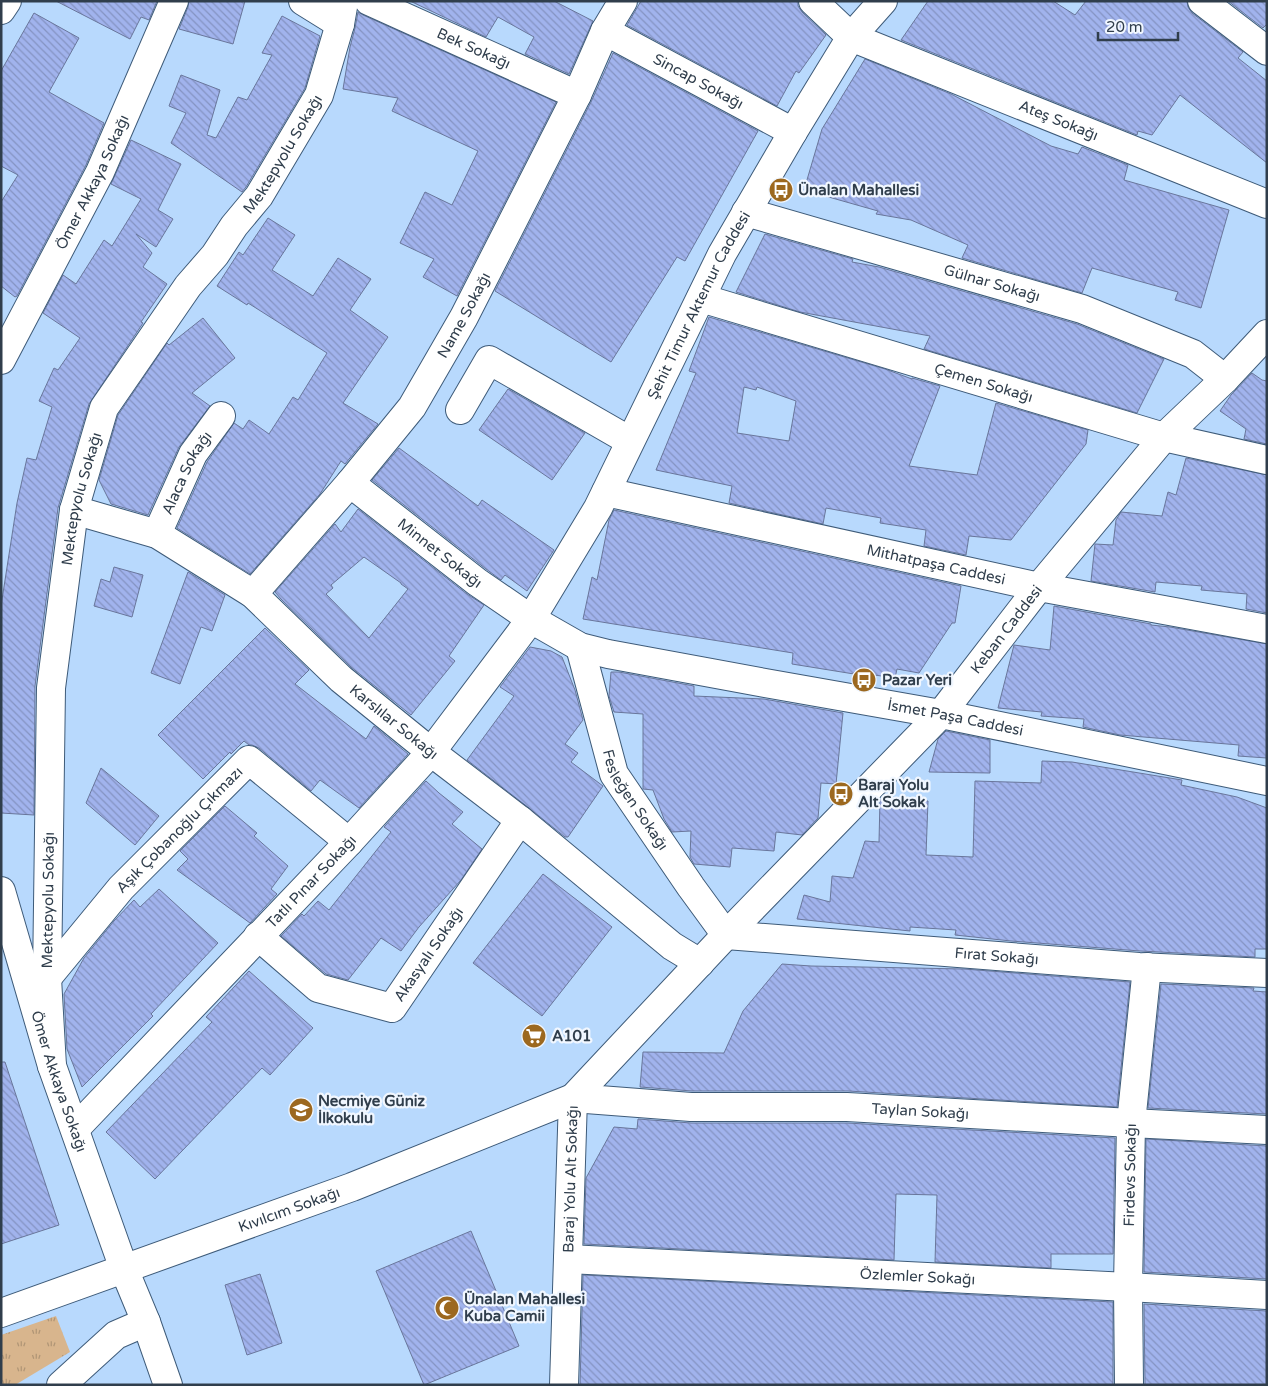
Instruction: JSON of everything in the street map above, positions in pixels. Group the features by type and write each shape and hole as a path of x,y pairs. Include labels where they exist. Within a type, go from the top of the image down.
{"street":[{"path":"1,10 7,1"},
{"name":"Ömer Akkaya Sokağı","path":"1,360 100,172 174,1"},
{"path":"303,1 342,13"},
{"name":"Bek Sokağı","path":"369,1 577,95"},
{"name":"Name Sokağı","path":"253,594 350,483 412,407 464,317 577,95 605,31 623,1"},
{"path":"813,1 851,37"},
{"name":"Şehit Timur Aktemur Caddesi","path":"531,620 598,508 722,254 851,37 883,1"},
{"path":"1202,1 1267,51"},
{"name":"Mektepyolu Sokağı","path":"52,1066 47,978 50,688 74,510 104,408 188,286 216,255 234,226 259,196 319,95 342,13"},
{"name":"Sincap Sokağı","path":"605,31 793,132"},
{"name":"Ateş Sokağı","path":"851,37 1267,204"},
{"name":"Gülnar Sokağı","path":"746,212 1082,309 1193,354 1226,380"},
{"name":"Çemen Sokağı","path":"701,298 1164,438 1267,460"},
{"name":"Keban Caddesi","path":"700,963 941,714 1039,587 1164,438 1226,380 1267,334"},
{"path":"460,410 489,360 630,442"},
{"name":"Alaca Sokağı","path":"157,534 194,454 221,416"},
{"name":"Minnet Sokağı","path":"350,483 477,582 531,620"},
{"name":"Mithatpaşa Caddesi","path":"606,492 1039,587 1267,629"},
{"name":"Karslılar Sokağı","path":"74,510 157,534 253,594 342,679 431,752 520,820 672,946 700,963"},
{"name":"İsmet Paşa Caddesi","path":"531,620 580,647 608,654 941,714 1267,781"},
{"name":"Tatlı Pınar Sokağı","path":"74,1129 349,842 431,752 531,620"},
{"name":"Fesleğen Sokağı","path":"580,647 614,774 726,935"},
{"name":"Aşık Çobanoğlu Çıkmazı","path":"47,978 121,888 249,760 349,842"},
{"name":"Akasyalı Sokağı","path":"258,936 318,988 392,1008 520,820"},
{"name":"Ömer Akkaya Sokağı","path":"1,891 52,1066 124,1269 146,1322 168,1385"},
{"name":"Fırat Sokağı","path":"726,935 1147,967 1267,973"},
{"name":"Baraj Yolu Alt Sokağı","path":"564,1385 573,1098 700,963"},
{"name":"Firdevs Sokağı","path":"1129,1385 1130,1124 1147,967"},
{"name":"Taylan Sokağı","path":"573,1098 691,1107 847,1107 1130,1124 1267,1130"},
{"name":"Kıvılcım Sokağı","path":"1,1313 352,1187 573,1098"},
{"name":"Özlemler Sokağı","path":"568,1259 1267,1295"},
{"path":"61,1385 116,1335 146,1322"}],"green space":[{"path":"56,1316 70,1352 15,1385 1,1385 1,1335"}],"building":[{"path":"56,1 157,1 149,20 141,17 130,39"},
{"path":"189,1 245,1 233,44 179,29"},
{"path":"410,1 554,1 593,21 569,74 525,54 534,37 498,17 486,37"},
{"path":"641,1 798,1 798,6 802,12 826,35 799,73 796,71 777,106 627,25"},
{"path":"928,1 1053,1 1075,15 1086,1 1187,1 1192,13 1243,52 1238,58 1267,81 1267,163 1180,95 1152,135 1138,131 1137,135 901,40"},
{"path":"1228,1 1267,1 1267,24 1263,28"},
{"path":"358,12 556,102 457,296 423,277 434,259 400,243 425,192 452,205 478,151 392,111 398,98 343,89"},
{"path":"34,13 79,38 49,92 104,123 86,165 15,297 1,286 1,202 18,175 1,166 1,71"},
{"path":"282,16 320,36 305,88 242,192 171,143 186,113 169,106 181,75 220,90 207,135 216,138 238,97 247,100 272,55 262,53"},
{"path":"613,53 758,131 685,261 677,257 611,362 495,291 591,102"},
{"path":"865,59 951,94 1051,146 1078,154 1082,147 1128,165 1124,180 1229,210 1201,308 1175,300 1178,292 1092,268 1082,293 962,258 968,245 911,220 876,214 878,211 804,190 822,129"},
{"path":"131,140 181,164 158,210 173,219 156,247 136,234 152,253 143,267 167,284 89,404 58,508 35,686 34,815 1,813 1,606 17,503 27,458 36,460 52,407 39,401 54,368 58,370 80,338 43,313 63,275 76,284 104,240 112,246 141,199 111,184"},
{"path":"268,218 295,235 272,270 313,296 338,258 371,279 350,310 388,337 343,403 378,424 345,464 341,461 320,494 250,574 177,528 207,462 234,423 243,429 249,420 269,434 293,397 298,400 327,353 248,303 247,305 217,286 239,252 243,255"},
{"path":"765,234 853,259 852,262 879,267 1077,324 1164,359 1137,413 924,349 930,336 800,312 736,292"},
{"path":"709,317 940,386 909,466 977,475 996,403 1088,430 1086,444 1011,540 969,536 966,555 924,546 926,530 880,523 881,518 826,508 823,524 729,503 732,486 656,470 696,373 689,371","holes":["744,387 756,390 757,387 796,401 789,441 737,433"]},
{"path":"203,318 235,358 192,393 210,406 179,447 148,515 111,504 99,480 118,415 167,343 169,345"},
{"path":"1252,373 1267,381 1267,444 1244,439 1246,429 1220,411 1231,395"},
{"path":"508,389 585,433 552,480 479,430"},
{"path":"399,448 478,506 482,500 554,550 527,591 505,575 501,580 372,480"},
{"path":"1186,458 1267,475 1267,613 1246,609 1247,594 1201,590 1202,586 1156,582 1155,592 1091,581 1095,544 1113,545 1116,520 1121,512 1162,516 1168,492 1176,495"},
{"path":"358,509 467,594 484,605 449,656 455,661 411,715 351,667 275,592 335,524 341,532","holes":["364,557 408,589 369,638 326,594 333,588 331,585"]},
{"path":"614,510 961,586 955,623 952,623 919,673 897,669 895,678 854,672 854,674 792,664 793,653 583,619 592,577 597,580 609,520"},
{"path":"114,567 143,575 132,617 94,606 101,579 110,582"},
{"path":"188,572 225,595 212,631 201,627 180,684 151,673"},
{"path":"1054,606 1151,625 1267,644 1267,758 1238,756 1239,745 1120,735 1083,727 1084,719 1041,716 1042,712 998,708 1014,645 1050,650"},
{"path":"265,628 309,670 295,684 366,739 374,726 408,754 359,808 320,780 311,791 259,748 249,745 244,741 203,779 158,735"},
{"path":"530,647 551,651 562,657 575,690 583,720 565,744 578,753 571,762 603,786 568,837 565,837 467,760 514,696 500,687"},
{"path":"611,672 694,686 694,696 764,699 843,713 836,784 821,783 818,818 802,835 776,832 774,851 732,848 730,867 694,864 690,857 691,831 672,832 664,819 653,790 643,789 643,714 614,712 609,696"},
{"path":"946,731 990,740 990,773 929,772 938,739"},
{"path":"1042,761 1072,762 1182,780 1181,785 1237,797 1267,808 1267,949 1255,949 1255,957 1140,951 955,935 956,930 910,927 910,931 797,919 804,895 830,902 832,876 853,878 865,841 879,842 880,799 928,801 926,855 973,857 975,781 1041,783"},
{"path":"101,768 159,816 135,845 86,803"},
{"path":"426,781 463,812 452,824 482,849 461,880 419,927 401,951 381,938 348,980 326,974 281,936 302,914 304,916 318,901 329,910 391,832 384,827"},
{"path":"225,806 257,833 254,836 288,866 271,889 277,894 250,923 177,870 188,859 180,851"},
{"path":"543,874 612,927 542,1016 473,963"},
{"path":"159,889 218,943 151,1014 153,1016 82,1087 67,1049 64,994 84,958 114,921 134,900 140,907"},
{"path":"782,964 964,969 1130,982 1117,1107 848,1091 692,1091 640,1087 643,1052 724,1053 743,1011"},
{"path":"249,971 313,1028 270,1075 262,1068 155,1179 106,1132 212,1022 206,1017"},
{"path":"1161,984 1254,988 1253,991 1267,992 1267,1114 1148,1108"},
{"path":"1,1062 5,1062 59,1225 1,1244"},
{"path":"638,1119 691,1123 847,1123 1115,1138 1113,1254 1051,1254 1051,1268 935,1262 937,1195 896,1194 894,1260 584,1244 586,1178 614,1127 637,1129"},
{"path":"1146,1139 1267,1146 1267,1279 1144,1272"},
{"name":"Ünalan Mahallesi Kuba Camii","path":"471,1231 519,1346 424,1385 376,1271"},
{"path":"260,1274 282,1343 247,1355 225,1285"},
{"path":"583,1275 1113,1302 1113,1385 580,1385"},
{"path":"1144,1304 1267,1311 1267,1385 1145,1385"}],"place":[{"name":"Ünalan Mahallesi","path":"781,190"},
{"name":"Pazar Yeri","path":"864,680"},
{"name":"Baraj Yolu Alt Sokak","path":"841,794"},
{"name":"A101","path":"534,1036"},
{"name":"Necmiye Güniz İlkokulu","path":"301,1110"},
{"name":"Ünalan Mahallesi Kuba Camii","path":"447,1308"}]}
